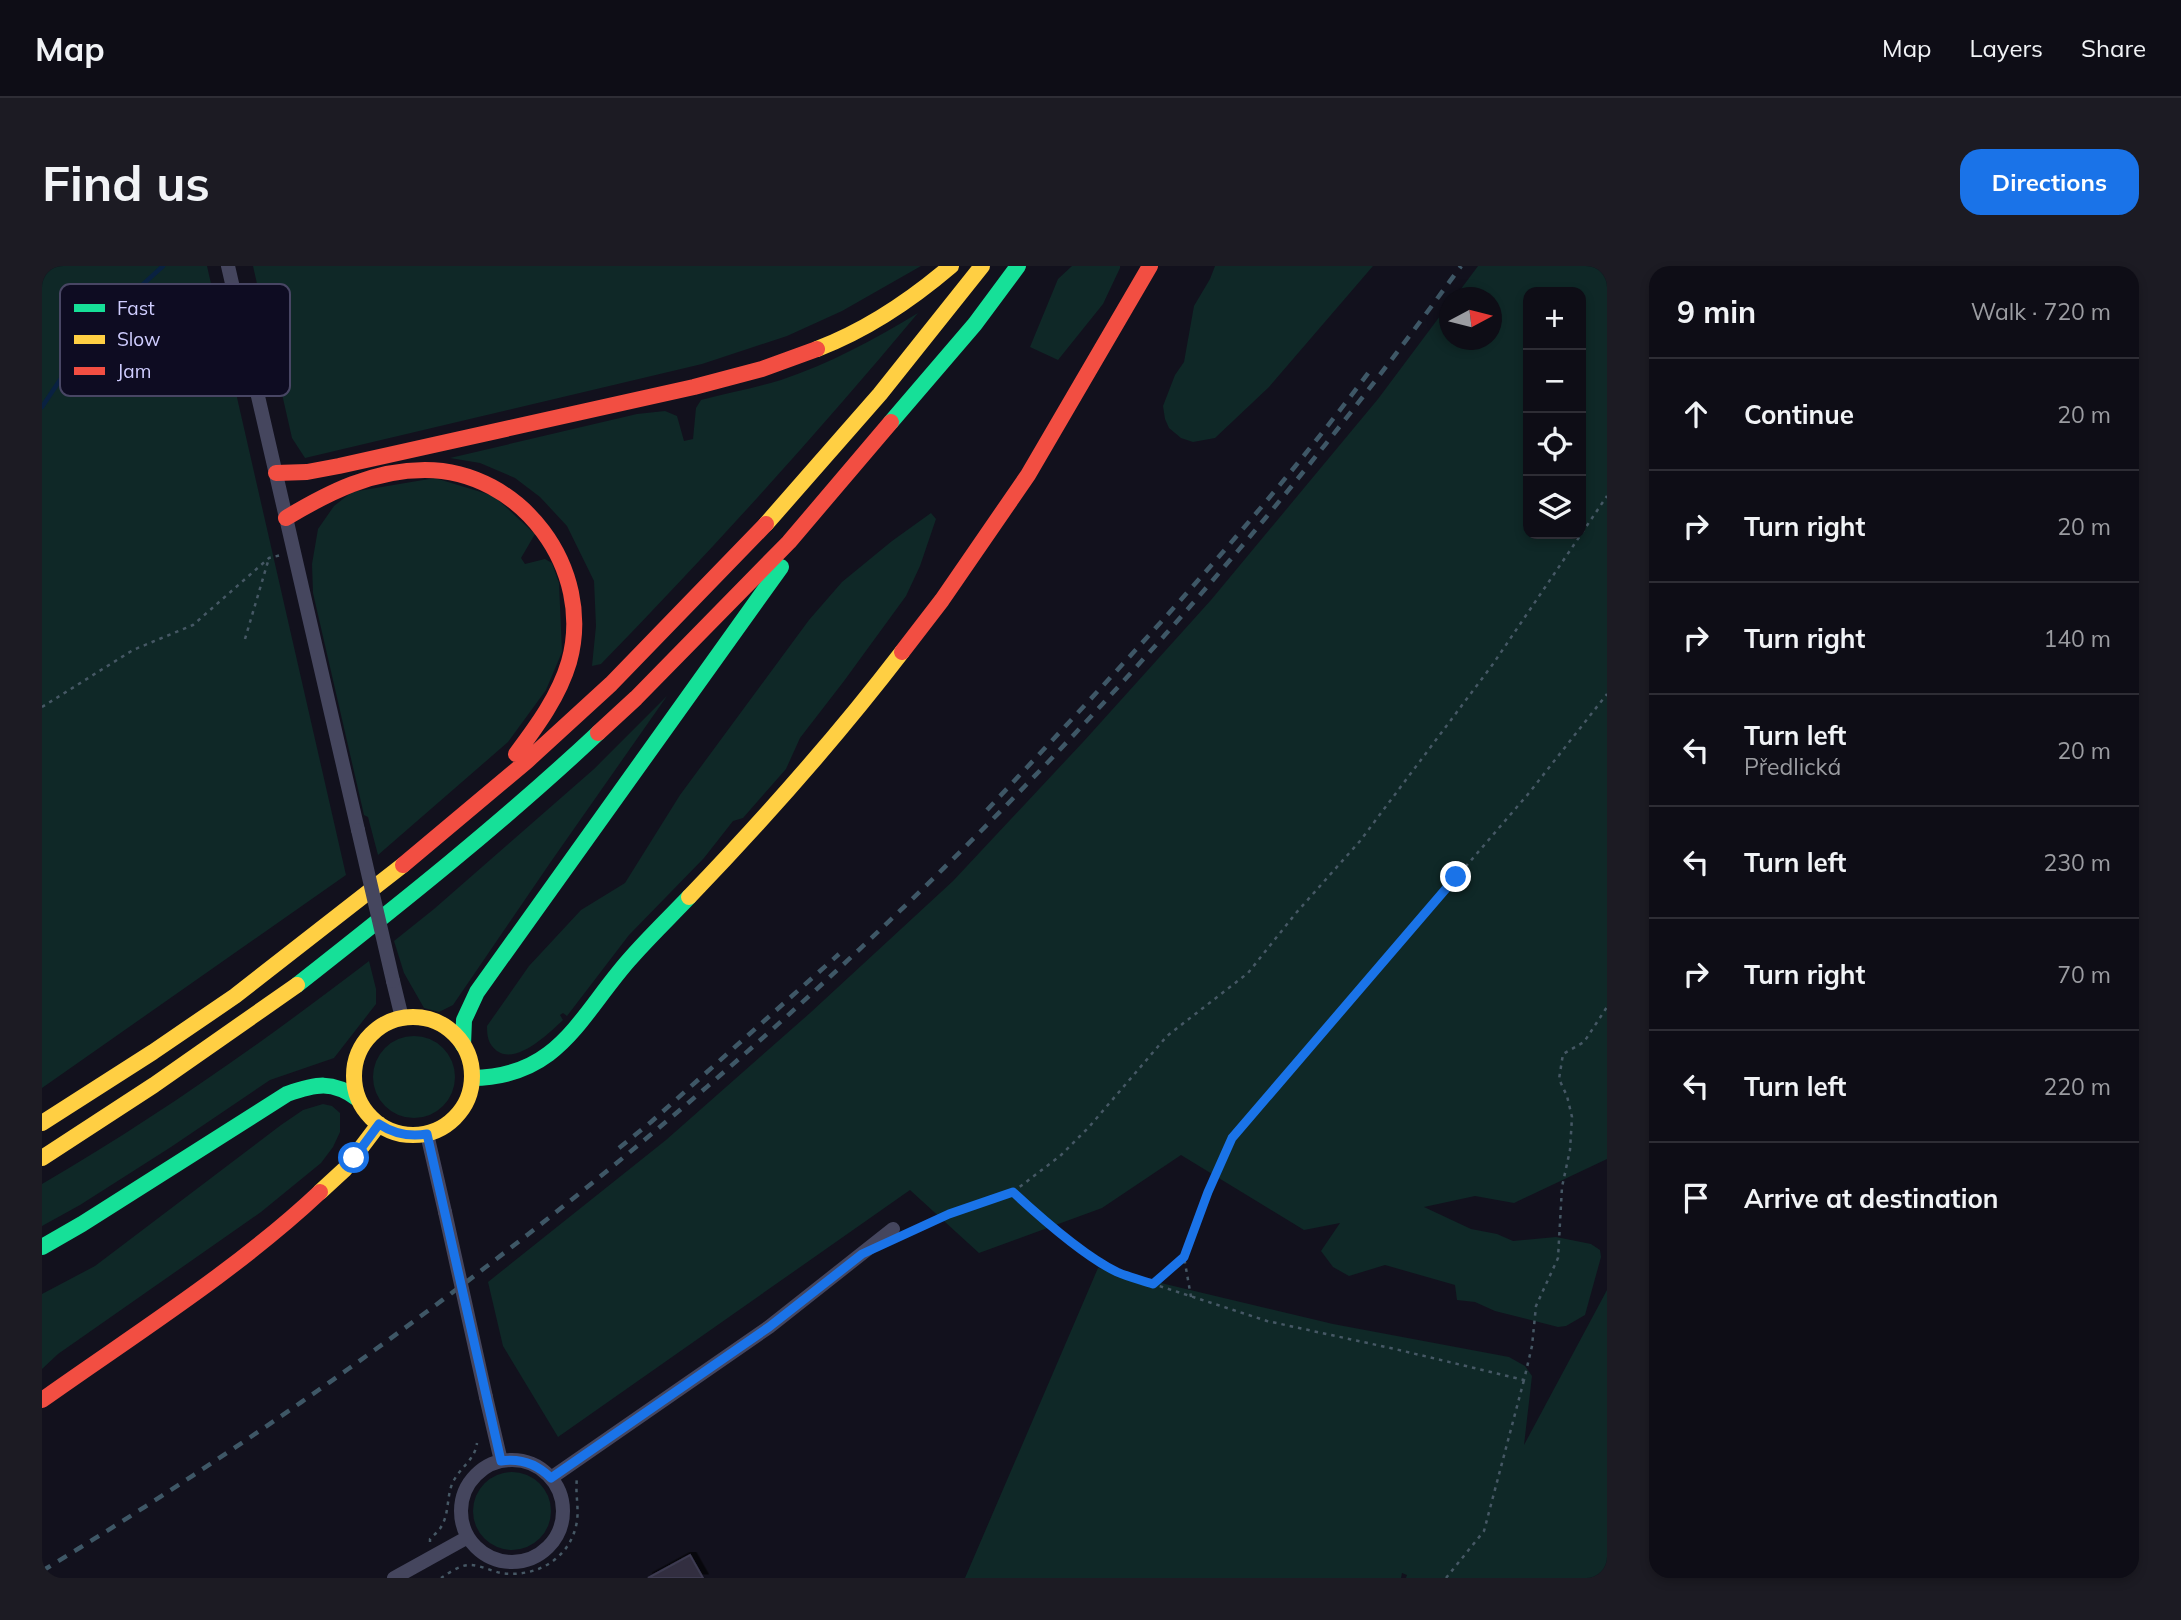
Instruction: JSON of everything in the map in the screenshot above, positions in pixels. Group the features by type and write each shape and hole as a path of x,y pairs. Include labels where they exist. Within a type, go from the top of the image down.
{"main road":[{"path":"276,472 307,472 339,467 685,388 785,361 860,330 889,313 951,266"},
{"path":"42,1123 136,1063 259,978 481,800 613,683 772,519 863,415 982,266"},
{"path":"42,1158 283,996 439,871 561,768 636,698 789,542 975,324 1018,266"},
{"path":"472,1078 513,1074 545,1059 557,1049 629,960 753,831 851,718 942,600 1028,475 1150,266"},
{"path":"286,518 306,503 347,484 398,471 431,471 471,477 503,490 543,529 555,547 569,587 574,625 572,648 559,690 481,800"},
{"path":"463,1045 464,1020 477,992 744,621 832,493"},
{"path":"42,1247 287,1094 314,1086 342,1087 358,1099 370,1117 387,1129 407,1135 427,1134 450,1122 466,1102 472,1078 470,1061 463,1045 451,1032 436,1022 402,1018 380,1027 364,1043 358,1054 354,1076 358,1099"},
{"path":"42,1400 221,1273 298,1213 345,1169 379,1124"}],"street":[{"path":"228,266 232,284"},
{"path":"258,396 402,1018"},
{"path":"427,1134 501,1461"},
{"path":"551,1478 769,1327 896,1233"},
{"path":"520,1460 537,1466 551,1478 557,1487 563,1509 559,1531 546,1549 526,1560 504,1562 483,1553 468,1536 461,1516 461,1506 468,1485 482,1469 501,1461 520,1460"},
{"path":"394,1578 468,1536"}],"path":[{"path":"896,1233 1013,1192 1060,1156 1089,1127 1167,1036 1248,973 1368,831 1493,664 1607,496"},
{"path":"42,707 133,650 193,625 269,558 245,639"},
{"path":"1153,1284 1184,1257 1232,1138 1529,793 1607,694"},
{"path":"1446,1578 1484,1531 1532,1346 1536,1306 1558,1258 1562,1187 1570,1150 1572,1117 1559,1079 1563,1054 1584,1042 1607,1007"},
{"path":"1013,1192 1082,1249 1116,1272 1267,1321 1524,1380"},
{"path":"1184,1257 1191,1297"},
{"path":"430,1545 430,1539 441,1528 445,1518 452,1484 472,1458 477,1443"},
{"path":"441,1578 469,1565 498,1573 525,1574 550,1564 561,1554 577,1523 575,1492 581,1468"}],"green space":[{"path":"42,266 207,266 211,284 60,284 60,396 237,396 346,875 42,1088"},
{"path":"253,266 921,266 842,311 787,336 702,364 305,458 292,438 282,396 290,396 290,284 257,284"},
{"path":"1072,266 1120,268 1103,304 1058,360 1030,347 1058,279"},
{"path":"1215,266 1373,266 1269,387 1215,438 1193,442 1181,438 1169,428 1163,406 1175,375 1184,362 1194,306"},
{"path":"1478,266 1607,266 1607,1159 1514,1203 1475,1196 1424,1207 1471,1229 1497,1234 1513,1241 1556,1237 1591,1244 1600,1250 1601,1257 1585,1315 1566,1326 1558,1327 1495,1311 1475,1302 1457,1300 1455,1285 1385,1265 1349,1276 1333,1267 1321,1251 1340,1223 1304,1230 1181,1155 1102,1208 979,1253 910,1190 558,1437 503,1346 488,1282 666,1140 810,1013 953,881 1211,600 1378,399 1439,317 1439,350 1502,350 1502,287 1462,287"},
{"path":"918,313 763,491 601,664 592,666 596,626 594,581 567,526 540,497 515,478 480,463 450,458 637,414 665,411 677,416 684,441 693,439 696,408 701,400 799,374 851,350"},
{"path":"435,478 494,496 535,534 521,558 525,564 545,559 552,563 559,583 562,652 546,690 508,742 378,855 368,817 364,815 313,593 312,564 318,529 334,506 352,492"},
{"path":"931,513 936,519 920,566 906,596 800,738 786,769 743,818 733,821 704,858 629,935 567,1016 563,1013 560,1015 563,1020 523,1051 505,1054 497,1051 489,1040 487,1026 529,966 581,910 625,883 680,795 809,620 842,582"},
{"path":"667,696 453,1005 439,1012 424,1008 404,973 394,941 594,769"},
{"path":"369,961 376,989 376,1004 334,1058 270,1080 171,1147 42,1226 42,1184 209,1078"},
{"path":"414,1036 430,1039 443,1048 452,1061 455,1077 452,1093 443,1106 430,1115 414,1118 398,1115 385,1106 376,1093 373,1077 376,1061 385,1048 398,1039"},
{"path":"323,1104 332,1106 340,1113 340,1132 321,1163 261,1212 58,1354 42,1369 42,1294 95,1266 281,1125 303,1110"},
{"path":"1098,1268 1333,1324 1509,1357 1525,1366 1532,1376 1524,1445 1607,1290 1607,1578 1406,1578 1407,1575 1402,1573 1401,1578 965,1578"},
{"path":"504,1472 520,1472 534,1478 545,1489 551,1503 551,1519 545,1533 534,1544 520,1550 504,1550 490,1544 479,1533 473,1519 473,1503 479,1489 490,1478"}],"building":[{"path":"690,1555 703,1578 648,1578"}],"waterway":[{"path":"143,284 163,266"},
{"path":"42,407 60,380"}],"railway":[{"path":"42,1571 246,1440 444,1299 634,1149 817,989 991,821 1157,644 1314,459 1461,266"},
{"path":"987,810 1232,542 1325,430 1369,372"},
{"path":"619,1148 839,954"}],"traffic: fast":[{"path":"891,422 975,324 1018,266"},
{"path":"463,1045 464,1020 477,992 781,567"},
{"path":"297,985 488,831 598,733"},
{"path":"472,1078 502,1075 526,1067 547,1055 564,1040 629,960 689,897"},
{"path":"42,1247 287,1094 315,1086 332,1086 358,1099"}],"traffic: slow":[{"path":"817,349 887,314 951,266"},
{"path":"766,524 880,394 982,266"},
{"path":"689,897 799,777 902,652"},
{"path":"42,1123 235,996 403,865"},
{"path":"42,1158 154,1085 297,985"},
{"path":"413,1017 435,1022 455,1034 467,1054 472,1076 467,1098 455,1118 435,1130 413,1135 391,1130 371,1118 359,1098 354,1076 359,1054 371,1034 391,1022 413,1017"},
{"path":"320,1192 345,1169 379,1124"}],"traffic: jam":[{"path":"902,652 942,600 1028,475 1150,266"},
{"path":"276,473 307,472 339,466 694,387 762,369 817,349"},
{"path":"598,733 636,698 789,542 891,422"},
{"path":"286,518 352,484 387,474 425,470 460,474 492,487 520,506 543,531 560,560 571,593 574,627 569,662 559,687 516,754"},
{"path":"403,865 527,761 611,684 766,524"},
{"path":"42,1400 220,1275 320,1192"}],"route":[{"path":"354,1158 379,1124 397,1133 427,1134 501,1461 528,1462 545,1471 551,1478 769,1327 862,1254 949,1214 1013,1192 1082,1249 1116,1272 1153,1284 1184,1257 1232,1138 1456,877"}]}
